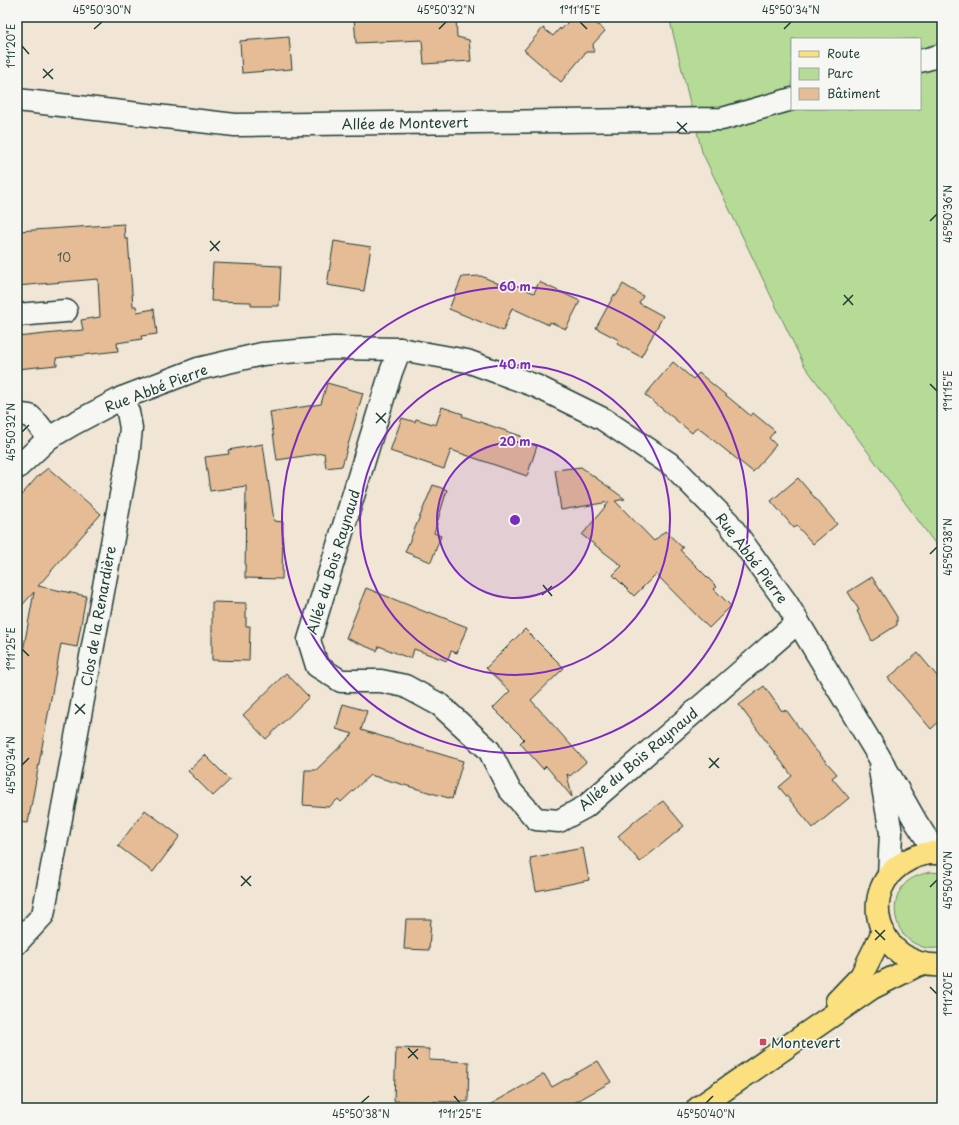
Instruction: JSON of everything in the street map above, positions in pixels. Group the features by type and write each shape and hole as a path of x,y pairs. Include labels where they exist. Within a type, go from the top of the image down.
{"main road":[{"path":"939,853 918,855 902,863 889,876 881,889 878,903 879,918 883,932 892,946 905,957 920,964 932,966 942,965"},
{"path":"809,1031 861,976 883,932"},
{"path":"698,1108 872,988 920,964"}],"street":[{"path":"921,61 942,55"},
{"name":"Allée de Montevert","path":"17,100 235,125 722,119 791,99"},
{"path":"17,315 66,311"},
{"name":"Rue Abbé Pierre","path":"17,468 49,438 122,398 198,369 262,354 332,348 400,349 467,361 536,386 603,419 672,466 728,522 786,602 878,755 916,822 939,853"},
{"name":"Allée du Bois Raynaud","path":"400,349 391,372 309,640 317,666 341,681 381,681 405,686 440,705 489,750 509,789 536,819 559,821 585,807 798,622"},
{"name":"Clos de la Renardière","path":"17,943 43,915 128,457 131,428 128,412 122,398"},
{"path":"17,414 30,416 49,438"},
{"name":"Rue Abbé Pierre","path":"878,755 891,833 889,876"}],"green space":[{"path":"669,17 942,17 942,553 804,365 702,152"},
{"path":"930,872 942,873 942,947 933,948 918,945 903,934 898,925 895,906 901,888 908,881 919,875"}],"building":[{"path":"354,17 456,17 457,37 469,40 471,61 424,64 422,40 356,43"},
{"path":"572,17 589,17 605,31 593,44 594,52 586,52 561,82 524,50 543,28 553,36 560,28 561,30"},
{"path":"289,37 292,69 242,73 240,41"},
{"path":"124,224 125,239 128,239 133,306 136,306 137,312 154,309 157,334 141,336 142,339 117,343 118,351 56,358 57,365 17,369 17,337 83,330 81,320 100,317 98,279 17,286 17,263 21,263 18,231"},
{"path":"334,241 371,247 364,291 327,285"},
{"path":"213,263 281,266 279,306 251,306 251,302 211,301"},
{"path":"481,276 504,286 506,281 534,293 539,282 580,301 566,329 550,322 549,325 512,308 503,331 449,309 462,277"},
{"path":"623,284 643,296 639,303 663,316 641,357 617,344 619,340 596,328 614,295 616,296"},
{"path":"673,362 693,379 699,373 751,416 753,413 775,431 769,438 776,445 753,472 697,427 692,433 645,395"},
{"path":"327,383 363,393 342,466 326,468 324,453 277,460 270,412 321,404"},
{"path":"442,407 463,414 462,416 521,436 520,440 537,446 527,476 451,450 444,469 390,451 402,418 415,422 416,419 436,425"},
{"path":"263,444 274,521 283,522 282,579 245,578 246,486 210,491 205,457 229,454 228,450"},
{"path":"581,467 625,499 615,501 654,541 665,531 683,548 680,550 717,587 714,589 731,606 709,628 656,574 634,596 613,575 622,566 582,535 609,502 561,510 555,470"},
{"path":"48,468 101,514 38,586 86,596 77,647 61,644 28,823 17,822 17,684 34,592 17,611 17,500 38,476"},
{"path":"798,478 837,524 813,544 797,526 794,528 771,501"},
{"path":"433,485 447,490 434,533 441,536 431,562 405,552"},
{"path":"872,577 897,617 897,625 872,641 857,611 859,610 848,592"},
{"path":"366,588 467,627 457,653 451,651 447,661 414,649 411,659 379,646 377,651 346,638"},
{"path":"212,602 246,603 246,626 250,626 249,661 212,660"},
{"path":"525,629 564,668 531,700 586,762 570,776 567,774 572,797 546,766 543,769 520,743 524,739 493,708 510,691 486,668"},
{"path":"918,653 942,682 942,719 931,729 888,678"},
{"path":"286,673 309,697 266,739 243,715"},
{"path":"764,686 781,710 787,711 813,747 837,774 832,778 849,798 813,828 779,787 792,776 739,705"},
{"path":"343,704 367,711 361,730 463,761 452,799 370,775 341,802 338,799 329,807 303,805 305,770 316,770 353,734 336,729"},
{"path":"205,755 230,780 213,796 188,771"},
{"path":"663,801 684,826 640,862 618,836 640,817"},
{"path":"145,810 180,836 153,872 118,846"},
{"path":"583,848 589,880 536,891 530,858"},
{"path":"406,919 431,919 429,950 404,949"},
{"path":"396,1048 429,1049 429,1060 469,1062 468,1102 394,1101"},
{"path":"598,1061 611,1082 565,1108 484,1108 544,1074 552,1087"}],"place":[{"name":"Montevert","path":"763,1042"}]}
